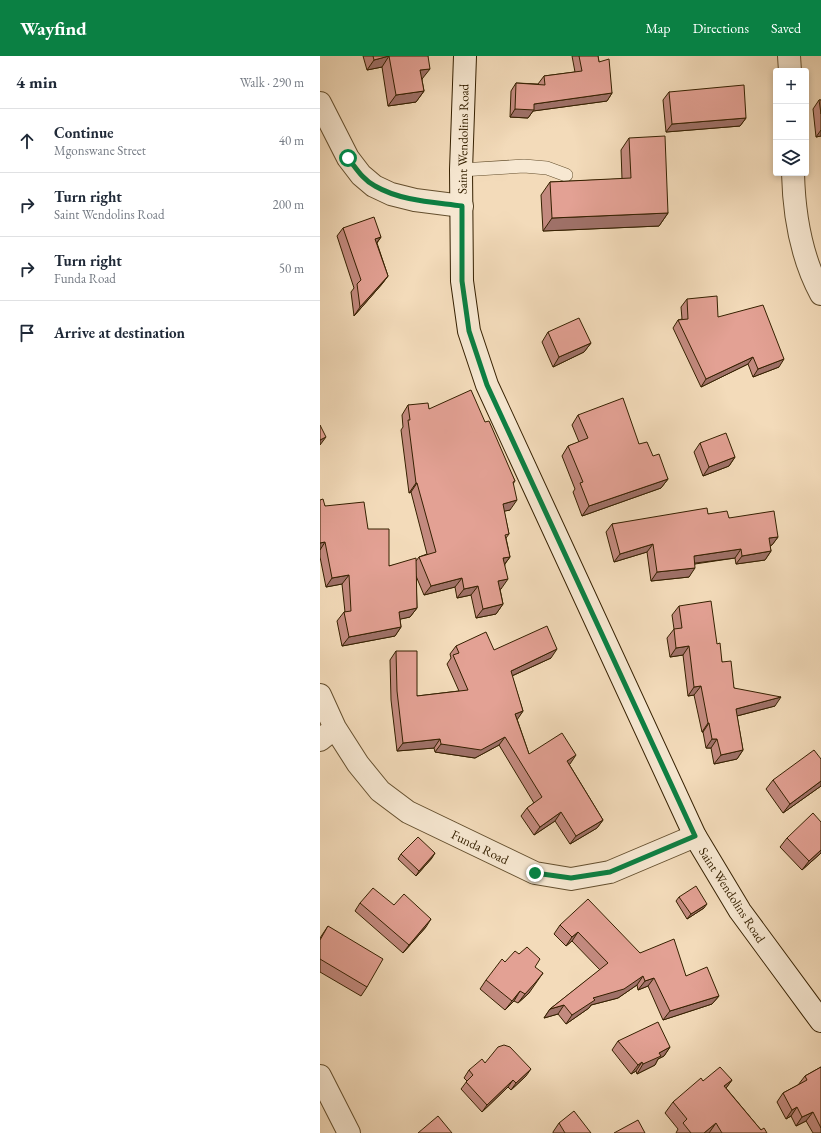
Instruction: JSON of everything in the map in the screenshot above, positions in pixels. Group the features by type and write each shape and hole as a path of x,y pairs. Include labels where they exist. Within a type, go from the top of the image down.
{"street":[{"name":"Saint Wendolins Road","path":"465,56 461,170 462,281 469,331 487,385 695,836 740,911 821,1021"},
{"path":"789,56 790,68"},
{"path":"320,103 348,158 361,175 374,186 391,194 415,200 462,206"},
{"path":"793,176 800,237 806,260 813,279 821,294"},
{"name":"Funda Road","path":"320,695 328,734 358,764 380,791 408,812 535,873 571,878 610,872 695,836"},
{"path":"320,1076 349,1133"}],"lane":[{"path":"461,170 524,166 547,168 566,175"}],"building":[{"path":"373,56 389,56 374,60"},
{"path":"389,56 428,56 430,69 420,70 424,91 396,95"},
{"path":"579,56 598,56 599,62 609,59 612,93 534,104 534,110 515,109 516,83 545,85 544,76 582,71"},
{"path":"744,85 746,118 672,124 669,92"},
{"path":"819,100 821,100 821,114"},
{"path":"665,136 668,213 552,218 550,182 631,178 629,138"},
{"path":"374,217 381,237 375,239 388,276 360,307 357,284 361,280 343,228"},
{"path":"717,296 718,317 763,305 784,359 758,369 753,357 706,379 678,320 688,319 687,299"},
{"path":"579,318 591,343 559,357 548,332"},
{"path":"471,390 485,422 489,421 515,481 513,482 517,500 503,504 509,534 505,535 510,557 503,558 508,579 498,581 503,604 483,609 478,586 464,589 462,578 431,586 419,557 436,552 416,483 408,420 410,420 408,405 428,403 429,409"},
{"path":"623,398 639,444 647,442 653,456 659,454 668,479 589,506 580,483 583,482 568,446 588,438 578,415"},
{"path":"320,425 326,437 320,440"},
{"path":"726,433 735,457 709,467 700,443"},
{"path":"323,499 325,506 364,502 368,529 389,529 389,566 416,558 417,608 399,612 401,627 349,637 344,612 351,611 349,575 332,578 325,542 320,543 320,500"},
{"path":"707,508 708,514 727,511 729,518 774,511 778,537 769,538 771,551 742,556 741,549 694,556 695,568 657,572 653,544 620,554 612,524"},
{"path":"711,601 717,644 720,643 722,662 731,661 734,688 781,697 736,709 743,750 721,755 717,739 712,739 701,686 694,687 689,646 676,648 674,629 682,628 679,606"},
{"path":"547,626 557,649 511,671 523,711 515,714 529,754 562,733 576,755 567,761 603,820 576,836 561,812 540,827 527,808 542,797 505,737 481,750 441,744 440,739 403,743 397,691 396,651 417,651 417,696 468,690 453,655 459,653 456,646 486,632 494,650"},
{"path":"814,750 821,759 821,781 790,804 773,780"},
{"path":"813,813 821,822 821,850 809,861 787,838"},
{"path":"418,837 435,853 419,871 401,854"},
{"path":"696,886 707,904 691,914 679,897"},
{"path":"373,888 394,905 404,894 431,919 409,945 360,903"},
{"path":"588,899 640,953 674,939 686,976 707,967 719,996 670,1011 654,978 645,981 643,976 624,989 593,998 595,1000 572,1015 564,1005 550,1009 608,963 578,932 572,937 560,925"},
{"path":"328,926 383,959 367,987 320,959 320,940"},
{"path":"527,947 540,959 535,967 543,973 525,994 520,991 512,1001 486,980 502,959 505,962 515,951 519,954"},
{"path":"658,1022 670,1047 659,1053 661,1056 643,1064 642,1062 638,1065 618,1041"},
{"path":"504,1045 510,1047 531,1069 516,1083 513,1080 487,1105 466,1082 473,1075 469,1070 482,1059 485,1063 498,1047"},
{"path":"720,1067 732,1080 724,1086 761,1130 764,1128 767,1133 722,1133 716,1123 704,1133 691,1133 683,1123 687,1119 673,1102 701,1078 703,1081"},
{"path":"821,1067 821,1128 813,1112 802,1117 797,1107 792,1110 783,1093 807,1080 805,1076"},
{"path":"574,1111 591,1133 565,1133 559,1123"},
{"path":"438,1116 452,1133 418,1133"},
{"path":"638,1120 645,1133 614,1133"}],"route":[{"path":"348,158 361,175 374,186 391,194 415,200 462,206 462,281 469,331 487,385 695,836 610,872 571,878 535,873"}]}
